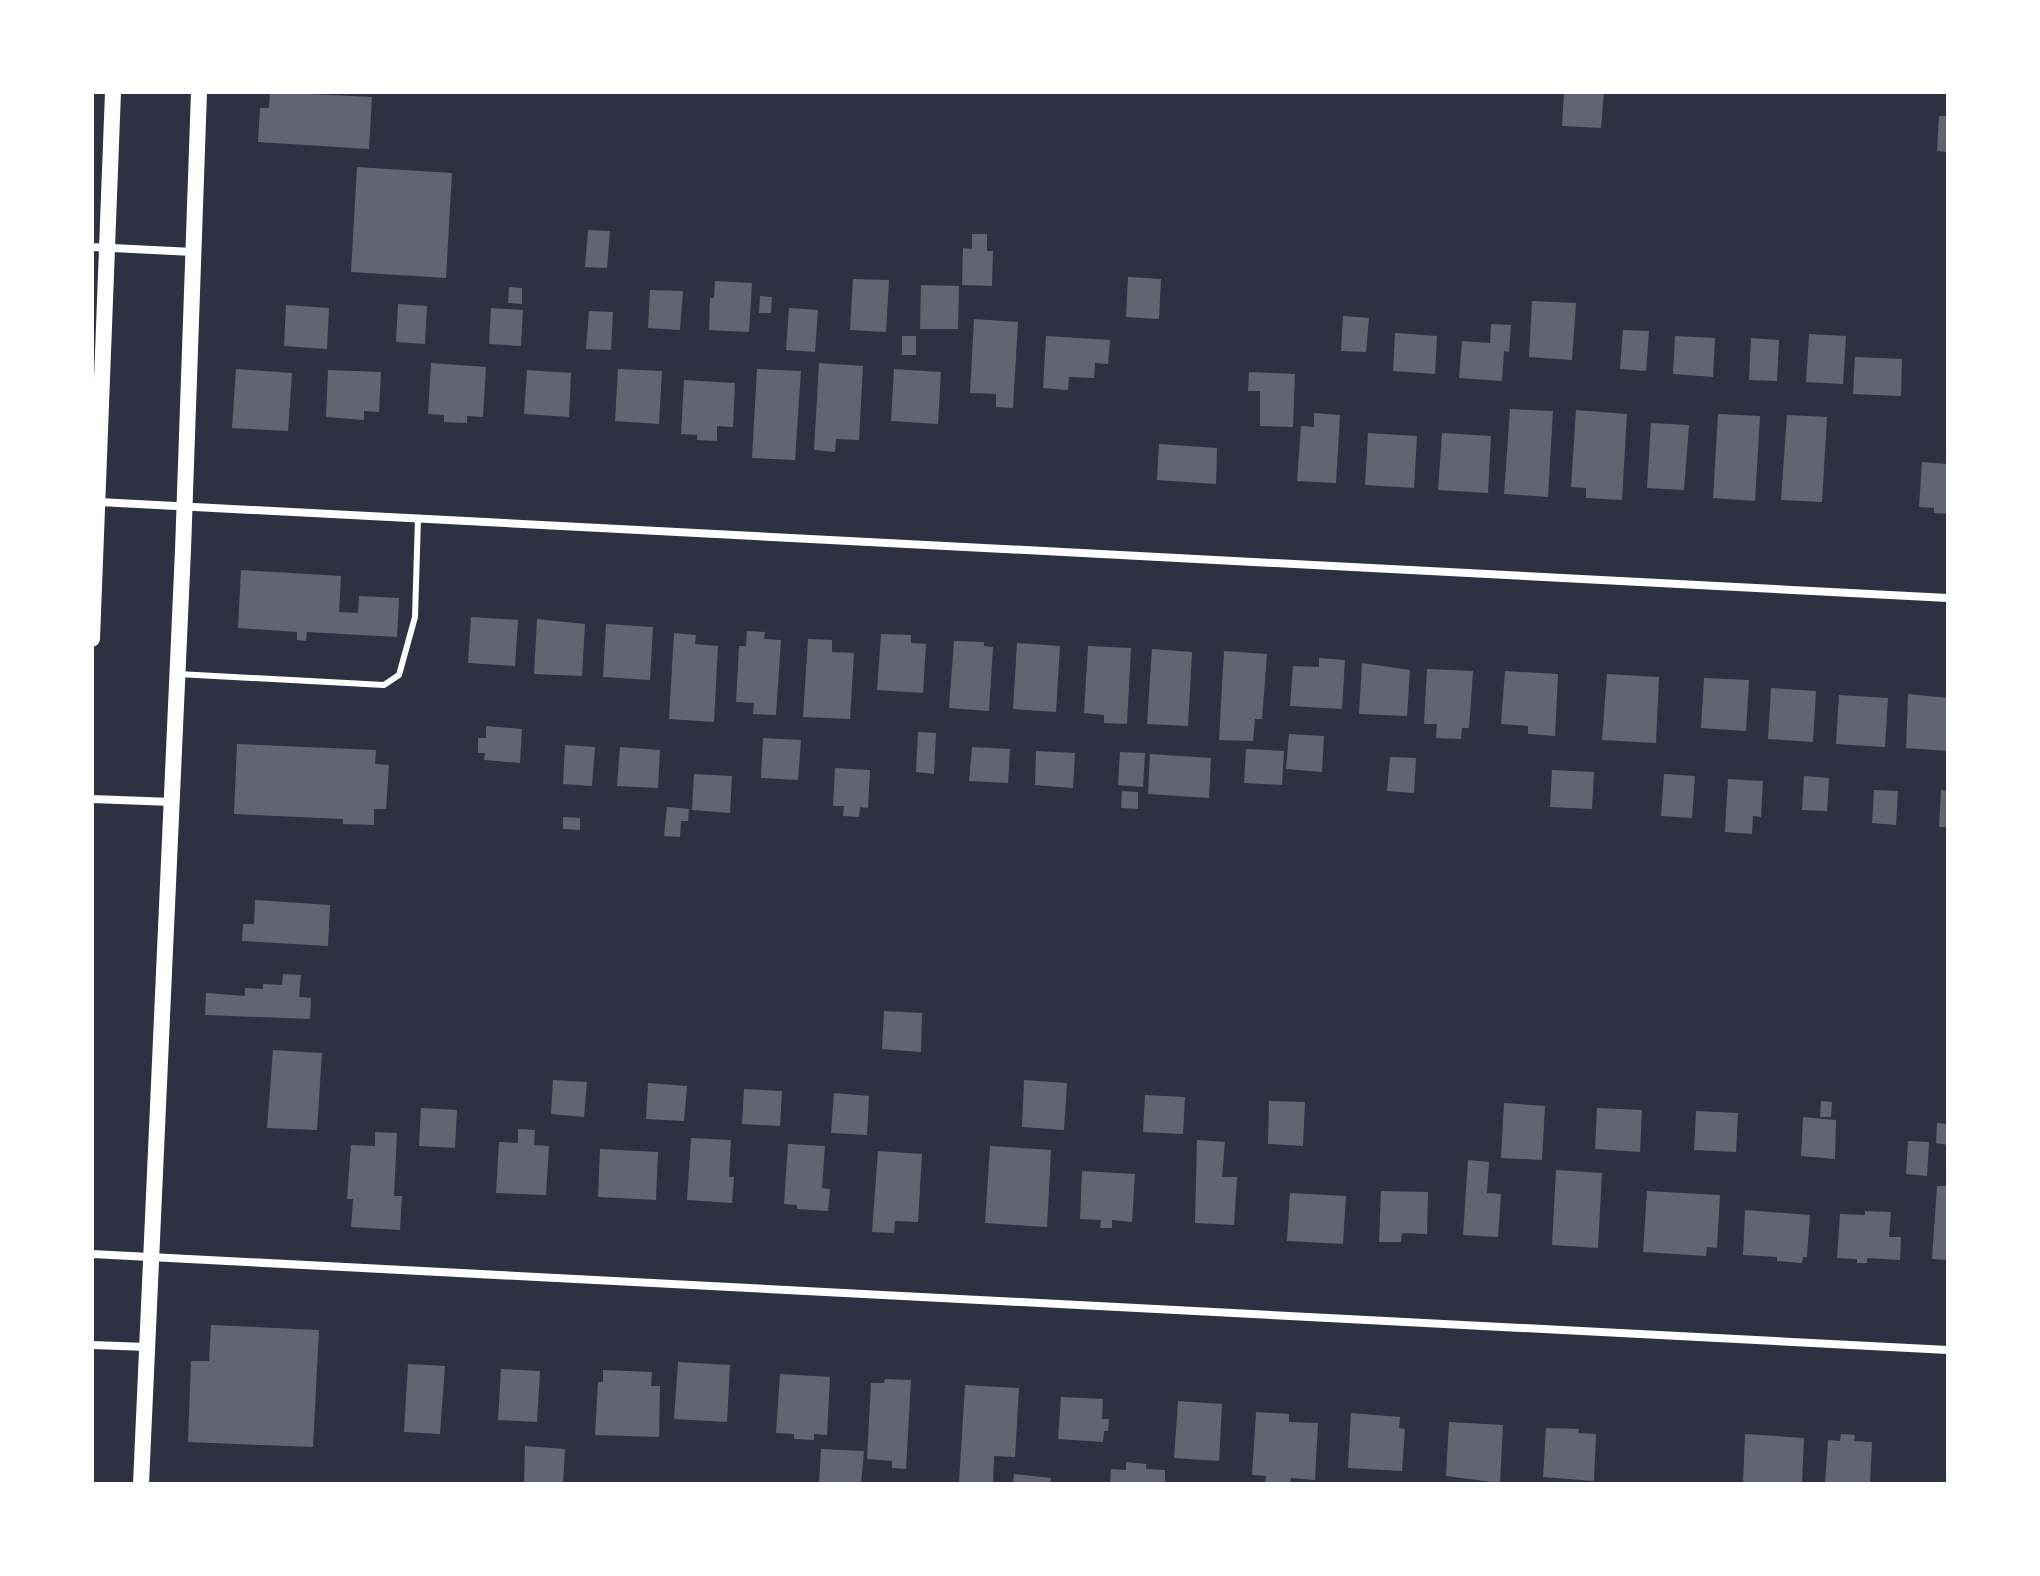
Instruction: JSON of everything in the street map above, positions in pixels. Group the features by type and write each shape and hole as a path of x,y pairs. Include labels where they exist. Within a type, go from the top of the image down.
{"main road":[{"path":"92,639 99,502 100,247 113,92"},
{"path":"141,1484 173,802 199,92"}],"street":[{"path":"100,247 193,252"},
{"path":"99,502 1948,598"},
{"path":"92,799 173,802"},
{"path":"92,1254 1948,1350"},
{"path":"92,1345 147,1347"}],"lane":[{"path":"178,674 384,685 399,675 415,617 418,518"}],"building":[{"path":"270,92 372,97 369,149 258,142 260,108 269,108"},
{"path":"1564,92 1604,92 1601,128 1562,126"},
{"path":"1939,116 1948,116 1948,152 1937,151"},
{"path":"357,167 452,173 446,278 351,272"},
{"path":"588,230 610,231 607,268 585,267"},
{"path":"972,234 987,234 987,251 993,251 992,286 962,285 963,248 972,249"},
{"path":"1128,277 1161,279 1159,319 1126,317"},
{"path":"853,279 889,280 886,332 850,330"},
{"path":"715,281 752,283 749,332 709,330 710,298 714,298"},
{"path":"921,285 959,286 958,329 920,329"},
{"path":"509,287 522,288 522,304 508,303"},
{"path":"650,290 683,291 680,330 648,328"},
{"path":"760,296 772,297 771,313 759,313"},
{"path":"1532,301 1576,303 1572,360 1529,357"},
{"path":"398,304 427,306 425,344 396,342"},
{"path":"286,305 329,308 327,349 284,346"},
{"path":"491,308 523,310 521,346 489,344"},
{"path":"789,308 818,310 815,352 786,350"},
{"path":"589,311 613,312 611,350 586,349"},
{"path":"1343,316 1369,318 1366,352 1341,351"},
{"path":"974,319 1018,322 1013,408 996,407 996,394 970,393"},
{"path":"1491,324 1511,325 1509,352 1504,351 1502,381 1459,378 1462,341 1490,343"},
{"path":"1623,330 1649,331 1646,371 1620,369"},
{"path":"1395,333 1437,336 1435,374 1393,371"},
{"path":"1809,334 1846,336 1843,384 1806,382"},
{"path":"902,336 916,336 916,355 902,355"},
{"path":"1046,336 1110,340 1108,364 1095,363 1094,378 1069,377 1068,390 1043,388"},
{"path":"1675,336 1715,338 1713,377 1673,374"},
{"path":"1751,338 1779,340 1777,381 1749,380"},
{"path":"1855,357 1902,359 1901,396 1853,394"},
{"path":"431,363 486,367 483,417 467,416 467,423 444,422 444,415 428,414"},
{"path":"819,363 863,366 859,440 836,439 835,452 814,450"},
{"path":"236,369 292,373 288,431 232,428"},
{"path":"618,369 662,371 659,424 615,421"},
{"path":"757,369 801,371 795,460 752,458"},
{"path":"894,369 941,372 938,424 891,421"},
{"path":"328,370 381,372 379,412 364,411 364,420 326,417"},
{"path":"527,370 571,373 569,417 524,414"},
{"path":"1249,372 1295,374 1293,427 1260,426 1260,391 1248,391"},
{"path":"684,380 735,383 733,427 717,426 717,441 697,440 697,435 681,434"},
{"path":"1510,409 1553,411 1548,497 1504,494"},
{"path":"1576,410 1627,414 1622,500 1586,498 1586,488 1571,487"},
{"path":"1314,413 1340,415 1336,483 1297,481 1301,426 1314,427"},
{"path":"1718,414 1760,416 1755,501 1713,498"},
{"path":"1787,415 1827,417 1822,502 1781,500"},
{"path":"1651,423 1689,425 1684,490 1647,488"},
{"path":"1368,433 1417,436 1414,488 1365,485"},
{"path":"1442,433 1491,436 1488,493 1438,490"},
{"path":"1159,444 1217,448 1216,484 1157,480"},
{"path":"1922,462 1948,464 1948,514 1934,513 1934,508 1919,507"},
{"path":"241,570 341,576 339,612 358,613 359,596 399,598 397,637 307,632 306,641 297,640 297,632 238,628"},
{"path":"471,617 518,620 515,666 468,663"},
{"path":"537,619 585,624 582,676 534,674"},
{"path":"606,624 653,627 650,680 603,677"},
{"path":"747,631 765,632 764,639 781,640 776,715 753,714 754,703 736,702 739,646 746,646"},
{"path":"674,633 696,635 695,644 718,646 714,722 669,719"},
{"path":"881,634 911,635 911,643 926,644 923,693 877,690"},
{"path":"808,639 832,640 832,652 854,653 850,719 803,717"},
{"path":"954,641 984,642 984,646 993,647 989,711 949,708"},
{"path":"1017,643 1060,646 1056,712 1013,709"},
{"path":"1088,646 1131,648 1127,724 1104,723 1104,715 1084,713"},
{"path":"1152,649 1192,652 1188,726 1147,724"},
{"path":"1224,651 1267,654 1262,719 1255,719 1253,741 1219,740"},
{"path":"1319,658 1345,660 1342,709 1290,706 1293,666 1319,667"},
{"path":"1362,663 1410,670 1407,716 1359,714"},
{"path":"1427,669 1473,671 1469,728 1462,728 1461,739 1436,738 1437,724 1424,724"},
{"path":"1505,671 1558,674 1555,736 1528,734 1528,726 1501,724"},
{"path":"1607,674 1659,677 1656,743 1602,740"},
{"path":"1704,678 1749,680 1746,731 1701,728"},
{"path":"1771,688 1816,691 1813,742 1768,739"},
{"path":"1908,694 1948,698 1948,751 1906,748"},
{"path":"1839,695 1888,698 1885,747 1836,744"},
{"path":"486,726 522,729 520,763 484,760 485,753 478,753 478,738 486,738"},
{"path":"918,732 936,733 934,774 916,772"},
{"path":"1289,734 1324,736 1322,772 1286,769"},
{"path":"763,738 801,740 798,780 761,778"},
{"path":"237,744 376,750 375,764 389,765 386,809 374,809 374,825 343,824 343,819 234,814"},
{"path":"565,745 595,747 592,786 563,784"},
{"path":"620,747 660,750 658,788 617,786"},
{"path":"972,747 1010,749 1008,783 969,781"},
{"path":"1246,749 1284,751 1282,785 1244,783"},
{"path":"1036,751 1075,753 1073,788 1035,785"},
{"path":"1120,752 1145,753 1143,787 1118,785"},
{"path":"1150,754 1211,758 1209,798 1148,794"},
{"path":"1390,757 1416,758 1414,793 1387,791"},
{"path":"835,768 870,770 868,808 860,807 859,817 843,816 844,806 833,806"},
{"path":"1552,770 1594,772 1592,809 1550,807"},
{"path":"694,774 732,776 730,813 692,810"},
{"path":"1664,774 1695,776 1692,818 1661,816"},
{"path":"1804,776 1829,778 1827,811 1802,810"},
{"path":"1728,779 1763,781 1761,817 1753,816 1752,834 1725,832"},
{"path":"1874,790 1898,791 1896,825 1872,823"},
{"path":"1941,790 1948,791 1948,827 1939,827"},
{"path":"1122,791 1138,792 1138,809 1121,808"},
{"path":"667,807 689,809 688,821 681,821 680,837 664,836"},
{"path":"563,817 580,818 580,830 563,829"},
{"path":"255,900 330,905 328,946 242,941 243,924 254,924"},
{"path":"283,974 301,975 299,997 311,998 310,1019 205,1015 206,993 245,996 245,988 263,989 263,984 282,985"},
{"path":"884,1011 922,1013 921,1052 882,1049"},
{"path":"273,1050 322,1053 317,1130 267,1128"},
{"path":"553,1080 587,1082 584,1117 551,1114"},
{"path":"1024,1080 1067,1083 1064,1130 1022,1127"},
{"path":"648,1083 687,1086 684,1121 646,1119"},
{"path":"744,1089 782,1091 780,1126 742,1124"},
{"path":"834,1093 869,1096 867,1135 831,1133"},
{"path":"1145,1095 1185,1097 1183,1134 1143,1132"},
{"path":"1269,1101 1305,1102 1303,1146 1268,1144"},
{"path":"1821,1101 1832,1102 1831,1117 1820,1117"},
{"path":"1504,1103 1545,1106 1542,1160 1501,1158"},
{"path":"421,1108 457,1110 455,1148 419,1146"},
{"path":"1597,1108 1642,1110 1640,1152 1595,1149"},
{"path":"1696,1111 1738,1113 1736,1152 1694,1150"},
{"path":"1803,1117 1836,1120 1835,1159 1801,1156"},
{"path":"1937,1123 1948,1124 1948,1145 1936,1143"},
{"path":"518,1129 535,1130 534,1145 549,1146 546,1195 496,1193 499,1142 518,1143"},
{"path":"375,1132 397,1133 394,1196 402,1196 400,1230 351,1227 353,1199 347,1199 351,1145 375,1146"},
{"path":"691,1138 731,1140 729,1177 734,1177 732,1203 687,1200"},
{"path":"1197,1140 1225,1142 1222,1177 1237,1177 1234,1225 1195,1223"},
{"path":"1908,1141 1929,1142 1927,1176 1906,1174"},
{"path":"788,1144 825,1146 822,1188 830,1189 828,1211 797,1209 797,1205 784,1204"},
{"path":"990,1146 1051,1150 1047,1227 985,1223"},
{"path":"600,1149 658,1152 656,1200 598,1197"},
{"path":"878,1151 922,1154 918,1222 895,1221 894,1233 872,1232"},
{"path":"1468,1160 1489,1162 1487,1193 1501,1194 1498,1237 1463,1235"},
{"path":"1556,1170 1602,1173 1598,1248 1552,1245"},
{"path":"1082,1171 1135,1174 1132,1222 1112,1220 1112,1228 1100,1228 1101,1220 1080,1219"},
{"path":"1937,1186 1948,1186 1948,1260 1932,1259"},
{"path":"1381,1191 1428,1192 1427,1234 1402,1233 1401,1242 1379,1242"},
{"path":"1647,1191 1720,1195 1717,1248 1707,1247 1706,1256 1643,1252"},
{"path":"1290,1193 1346,1196 1343,1244 1287,1241"},
{"path":"1745,1210 1810,1215 1807,1257 1803,1257 1802,1263 1777,1261 1777,1257 1743,1255"},
{"path":"1865,1211 1891,1212 1889,1237 1901,1237 1900,1260 1867,1258 1867,1263 1857,1263 1857,1259 1837,1258 1840,1214 1865,1215"},
{"path":"211,1325 319,1330 313,1447 188,1442 191,1361 209,1361"},
{"path":"678,1362 730,1365 727,1422 674,1419"},
{"path":"408,1364 445,1366 440,1434 404,1432"},
{"path":"501,1369 540,1371 537,1422 498,1420"},
{"path":"603,1370 652,1372 651,1386 660,1386 659,1437 595,1435 598,1382 603,1382"},
{"path":"780,1374 830,1377 827,1435 814,1434 814,1440 794,1439 794,1434 776,1433"},
{"path":"885,1379 911,1380 906,1469 892,1468 892,1461 867,1459 871,1383 884,1383"},
{"path":"965,1385 1019,1388 1015,1457 994,1456 993,1484 959,1482"},
{"path":"1061,1397 1103,1399 1102,1419 1109,1419 1103,1442 1058,1439"},
{"path":"1178,1401 1222,1404 1219,1461 1174,1458"},
{"path":"1256,1412 1289,1414 1289,1422 1318,1423 1315,1480 1291,1478 1290,1484 1265,1484 1266,1476 1252,1475"},
{"path":"1351,1413 1400,1417 1399,1428 1405,1429 1402,1471 1348,1468"},
{"path":"1449,1422 1503,1425 1500,1483 1446,1476"},
{"path":"1546,1428 1579,1429 1578,1433 1596,1434 1594,1481 1543,1477"},
{"path":"1745,1434 1804,1438 1802,1484 1743,1484"},
{"path":"1841,1434 1855,1435 1854,1441 1872,1442 1870,1484 1825,1484 1828,1440 1840,1441"},
{"path":"525,1446 565,1449 563,1484 524,1484"},
{"path":"821,1449 864,1451 861,1484 819,1484"},
{"path":"1126,1462 1146,1464 1146,1469 1165,1470 1165,1484 1110,1484 1111,1469 1126,1470"},
{"path":"1014,1474 1051,1478 1050,1484 1013,1484"}]}
